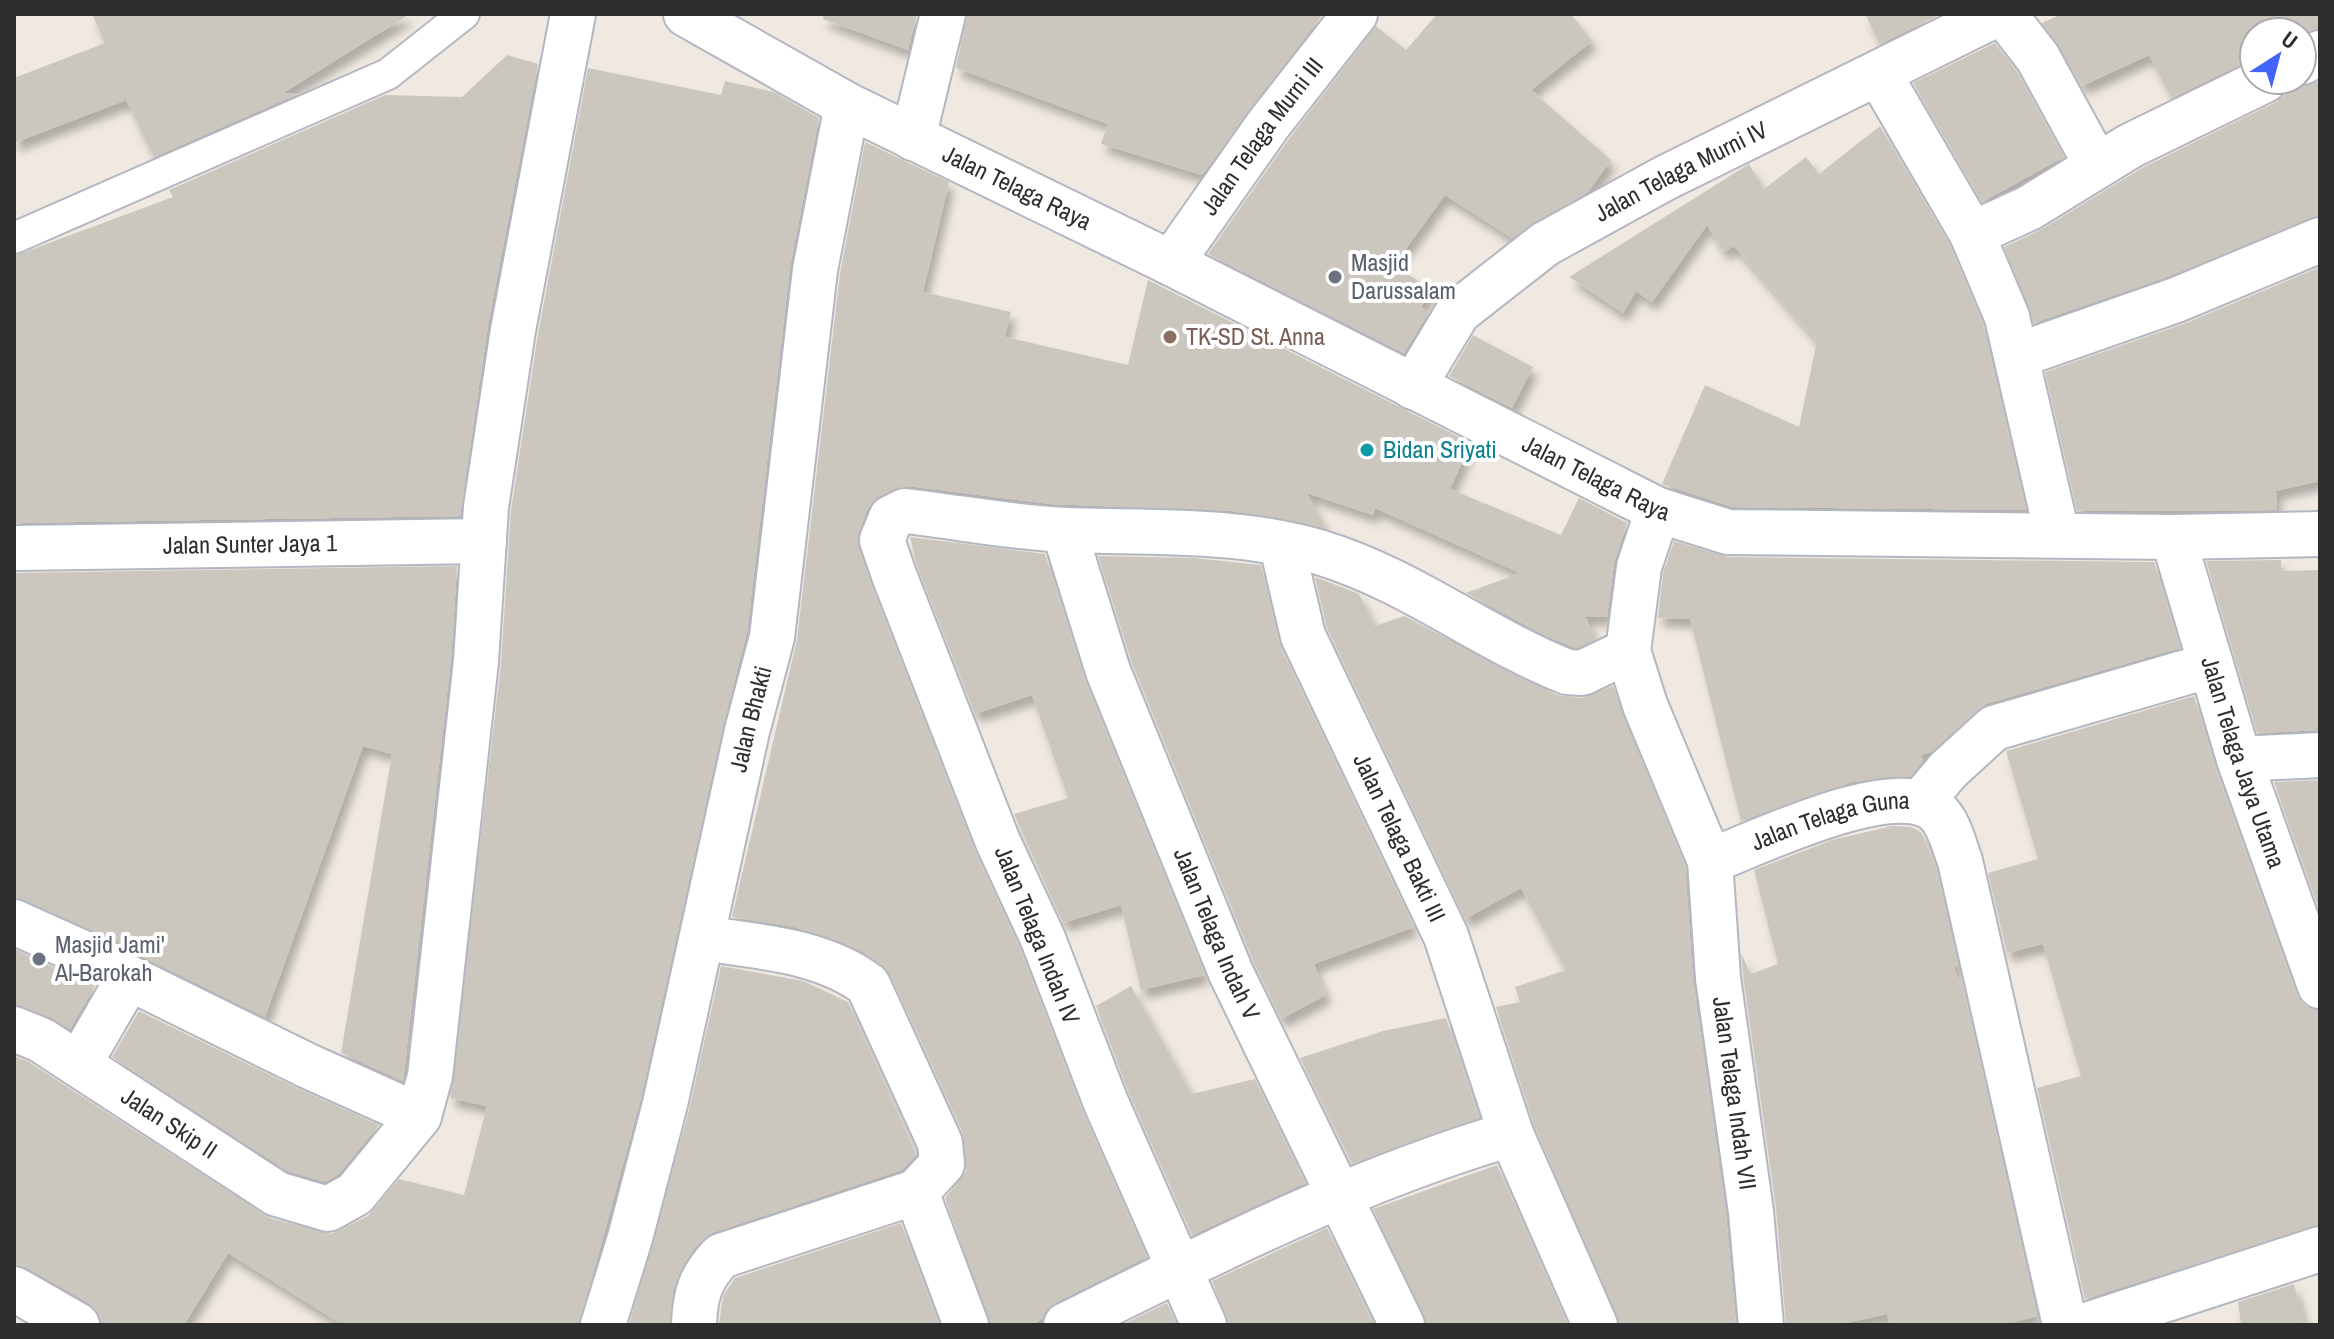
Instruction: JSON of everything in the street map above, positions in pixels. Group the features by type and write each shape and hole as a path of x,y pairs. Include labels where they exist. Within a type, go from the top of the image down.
{"street":[{"path":"14,922 114,967 119,973 308,1066 419,1116 430,1076 449,923 476,661 484,541 513,330 573,14"},
{"name":"Jalan Telaga Raya","path":"686,14 847,105 1171,263 1658,510 1728,532 2173,537 2320,534"},
{"path":"913,138 943,14"},
{"name":"Jalan Telaga Murni III","path":"1171,263 1268,125 1355,14"},
{"name":"Jalan Telaga Murni IV","path":"1413,387 1458,312 1545,244 1665,178 1997,14"},
{"path":"2004,14 2038,58 2097,166"},
{"path":"1879,74 1972,234 2007,317 2057,534"},
{"path":"1972,234 2029,208 2130,146 2238,93"},
{"name":"Jalan Bhakti","path":"603,1325 630,1238 703,938 747,731 772,637 815,270 847,105"},
{"path":"2016,356 2176,300 2320,240"},
{"path":"1658,510 1639,567 1628,651 1645,705 1710,861"},
{"name":"Jalan Telaga Indah IV","path":"1064,530 905,511 891,518 882,540 998,842 1043,939 1106,1103 1204,1325"},
{"path":"1064,530 1185,532 1319,552 1377,572 1567,672 1582,673 1628,651"},
{"name":"Jalan Telaga Indah V","path":"1064,530 1108,671 1231,973 1402,1325"},
{"name":"Jalan Telaga Jaya Utama","path":"2173,537 2239,759 2317,971"},
{"name":"Jalan Sunter Jaya 1","path":"14,548 484,541"},
{"name":"Jalan Telaga Bakti III","path":"1282,546 1303,636 1446,936 1511,1134 1595,1325"},
{"path":"1921,802 1948,770 1994,728 2211,665"},
{"path":"2239,759 2320,755"},
{"name":"Jalan Telaga Guna","path":"1710,861 1844,810 1896,800 1921,802 1937,812 1946,825 1960,861 2065,1325"},
{"name":"Jalan Telaga Indah VII","path":"1710,861 1718,978 1751,1212 1761,1325"},
{"path":"694,1325 695,1297 703,1276 721,1256 916,1192 942,1164 940,1143 868,985 848,970 824,959 703,938"},
{"path":"79,1064 119,995 122,986 119,973"},
{"name":"Jalan Skip II","path":"14,1029 41,1040 277,1194 328,1209 355,1194 419,1116"},
{"path":"1066,1325 1341,1196 1443,1155 1511,1134"},
{"path":"916,1192 966,1325"},
{"path":"2087,1325 2320,1249"},
{"path":"14,1289 77,1325"}],"lane":[{"path":"14,238 388,74 464,14"}],"building":[{"path":"92,14 410,14 283,93 300,93 154,157 126,100 14,143 14,78 105,43"},
{"path":"824,14 917,14 908,50 823,19"},
{"path":"967,14 1323,14 1202,175 1101,144 1108,124 956,68"},
{"path":"1437,14 1571,14 1592,41 1531,90 1611,160 1588,192 1512,238 1445,195 1394,265 1432,290 1421,307 1429,312 1404,353 1208,254 1288,140 1376,26 1406,50"},
{"path":"1865,14 1941,14 1880,44"},
{"path":"2062,14 2320,14 2318,29 2318,16 2238,16 2238,66 2172,98 2149,55 2082,86 2042,23"},
{"path":"1995,43 2017,72 2064,157 1982,202 1913,83"},
{"path":"507,55 538,64 488,325 460,516 14,523 14,256 173,197 169,190 385,95 462,97"},
{"path":"588,68 721,95 725,81 774,92 819,118 790,267 747,632 723,726 641,1098 579,1325 343,1325 228,1253 184,1325 102,1325 99,1313 89,1303 26,1267 14,1264 14,1056 29,1062 270,1218 331,1234 368,1216 399,1179 464,1195 487,1106 450,1098 501,664 511,510 538,334"},
{"path":"2318,82 2320,216 2167,277 2034,323 2004,247 2042,229 2142,168 2284,96 2318,96"},
{"path":"1880,126 1950,245 1983,325 2026,510 1732,507 1662,484 1705,385 1799,427 1817,341 1734,246 1724,252 1707,225 1652,302 1636,291 1623,313 1569,277 1749,164 1764,189 1806,157 1819,174"},
{"path":"865,142 949,182 923,292 1011,312 1005,337 1128,365 1148,280 1471,443 1450,489 1561,535 1579,498 1627,523 1614,563 1607,617 1585,616 1596,639 1577,648 1546,636 1466,593 1520,573 1375,508 1373,515 1307,493 1325,528 1231,511 1050,504 908,486 880,496 868,508 859,531 858,547 871,584 975,851 1020,949 1083,1112 1147,1257 1055,1303 1042,1319 1031,1325 990,1325 945,1198 966,1171 963,1133 890,974 864,952 839,941 794,927 732,917 797,640 840,274"},
{"path":"2320,267 2320,481 2276,491 2277,510 2077,511 2045,372 2186,323"},
{"path":"1473,335 1533,367 1512,408 1449,376"},
{"path":"910,537 1045,554 1085,680 1205,975 1141,990 1121,905 1063,923 1014,814 1068,798 1032,695 975,714 917,566"},
{"path":"1674,541 1728,557 2154,562 2180,648 1986,704 1931,752 1921,755 1923,761 1910,777 1852,782 1741,821 1690,619 1658,618 1663,573"},
{"path":"1098,556 1194,558 1261,565 1280,646 1414,927 1314,964 1326,995 1281,1019 1254,963 1132,663"},
{"path":"2281,560 2281,571 2320,570 2320,730 2257,733 2206,561"},
{"path":"457,566 451,659 403,1081 341,1053 392,754 363,746 265,1017 135,953 124,944 14,897 14,573"},
{"path":"1315,577 1359,594 1375,626 1404,616 1557,695 1581,698 1613,686 1685,867 1693,982 1726,1215 1736,1325 1620,1325 1534,1125 1496,1007 1520,1002 1515,987 1566,970 1521,888 1465,919 1327,628"},
{"path":"2194,696 2215,767 2296,994 2304,1005 2320,1010 2320,1225 2085,1299 2037,1088 2081,1076 2043,944 2007,953 1988,873 2038,859 2006,751"},
{"path":"2320,780 2320,912 2274,782"},
{"path":"1892,826 1911,827 1921,832 1936,868 1958,966 1954,967 1968,1008 2037,1316 2004,1325 1890,1325 1887,1314 1837,1325 1786,1325 1776,1208 1741,953 1751,974 1778,964 1754,870 1832,840"},
{"name":"Masjid Jami' Al-Barokah","path":"14,949 95,986 70,1029 50,1017 14,1005"},
{"path":"721,966 803,981 848,1002 916,1155 902,1170 712,1233 695,1247 681,1270 673,1291 669,1325 629,1325 689,1110"},
{"path":"1131,986 1192,1094 1255,1079 1305,1183 1192,1235 1129,1093 1096,1006"},
{"path":"139,1011 379,1125 339,1174 325,1182 288,1171 112,1057"},
{"path":"1446,1018 1479,1118 1352,1164 1300,1058 1383,1031"},
{"path":"1497,1165 1568,1325 1427,1325 1373,1209"},
{"path":"901,1223 939,1325 719,1325 723,1296 735,1278"},
{"path":"1327,1228 1374,1325 1229,1325 1212,1281"},
{"path":"2294,1284 2305,1325 2241,1325 2238,1302"},
{"path":"1167,1303 1177,1325 1122,1325 1130,1321"}],"place":[{"name":"Masjid Darussalam","path":"1335,277"},
{"name":"TK-SD St. Anna","path":"1170,337"},
{"name":"Bidan Sriyati","path":"1367,450"},
{"name":"Masjid Jami' Al-Barokah","path":"39,959"}]}
